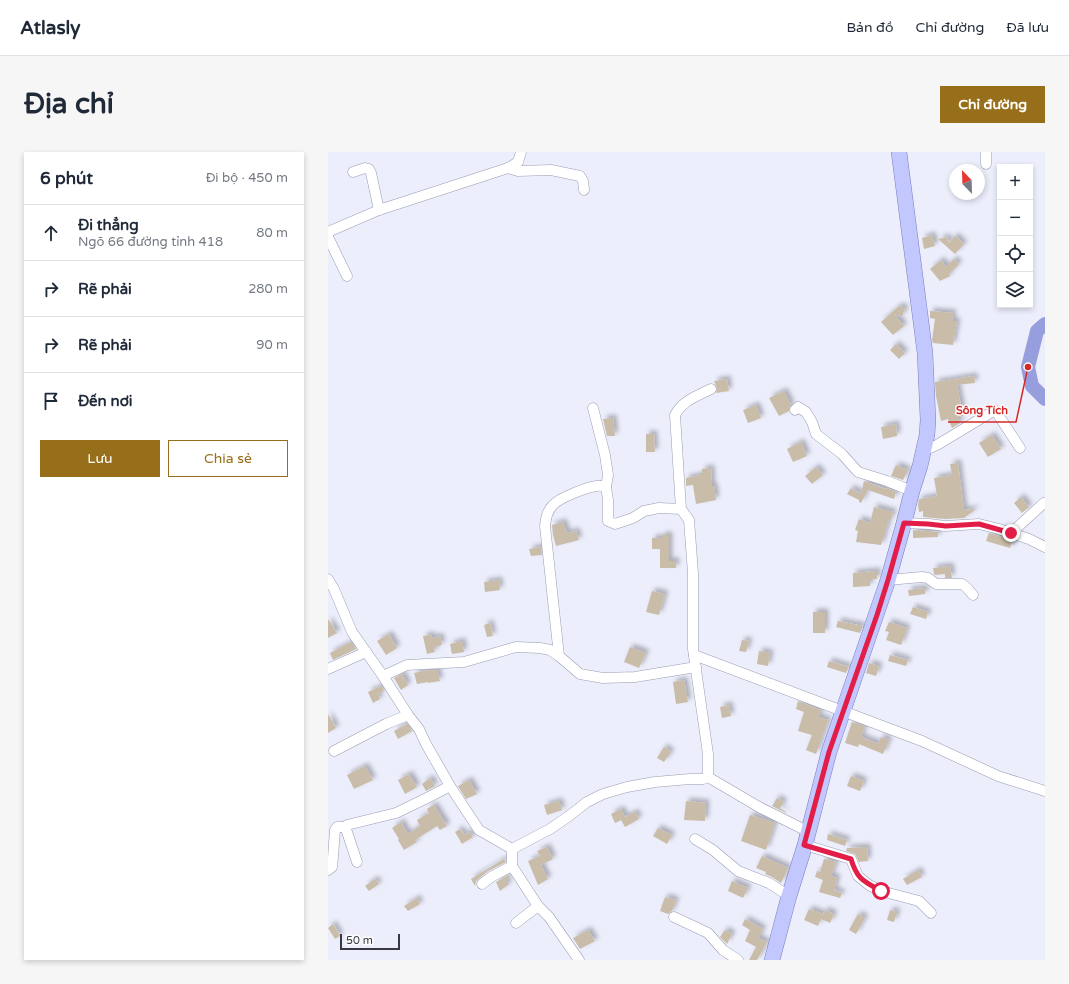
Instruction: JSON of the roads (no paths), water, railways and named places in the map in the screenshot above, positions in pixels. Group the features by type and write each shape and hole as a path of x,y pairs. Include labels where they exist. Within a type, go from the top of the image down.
{"main road":[{"path":"772,960 829,752 888,580 924,452 927,435 928,420 925,353 899,152"}],"street":[{"path":"328,232 379,210 508,168 518,162 521,152"},
{"path":"986,152 986,164"},
{"path":"353,172 365,168 369,169 379,210"},
{"path":"508,168 518,171 551,170 580,176 583,181 584,190"},
{"path":"328,237 347,276"},
{"path":"708,777 708,754 693,649 693,574 689,520 681,509 675,416 682,404 711,389"},
{"path":"796,410 798,407 806,412 812,422 816,434 842,454 858,472 912,491"},
{"path":"593,408 605,455 608,474 606,487 608,500 608,521 615,524 634,518 644,511 659,508 681,509"},
{"path":"924,452 995,410 1020,448"},
{"path":"559,656 545,526 548,512 553,505 563,498 594,486 606,487"},
{"path":"1011,533 1044,503"},
{"path":"904,523 946,526 979,524 1029,539 1045,547"},
{"path":"888,580 922,577 928,578 936,584 962,584 973,595"},
{"path":"328,579 334,589 352,632 419,729 450,786 479,830 512,849"},
{"path":"383,676 407,665 464,662 516,647 550,650 580,674 603,678 635,677 696,667"},
{"path":"328,669 366,652"},
{"path":"694,655 922,741 998,776 1045,792"},
{"path":"334,751 386,724 408,715"},
{"path":"512,849 550,829 587,802 603,794 627,787 655,782 703,779 708,777 759,806 806,838 851,859 858,876 869,885 881,891 919,901 931,913"},
{"path":"328,870 332,867 335,830 337,827 396,813 450,786"},
{"path":"345,826 357,862"},
{"path":"695,839 713,850 738,871 769,883 789,896"},
{"path":"512,849 512,866 538,906 549,917 579,960"},
{"path":"482,884 491,877 512,866"},
{"path":"516,923 538,906"},
{"path":"674,917 708,933 723,950 738,960"}],"waterway":[{"path":"1045,324 1037,331 1028,367 1032,386 1045,399"}],"place":[{"name":"Sông Tích","path":"1028,367"}]}
